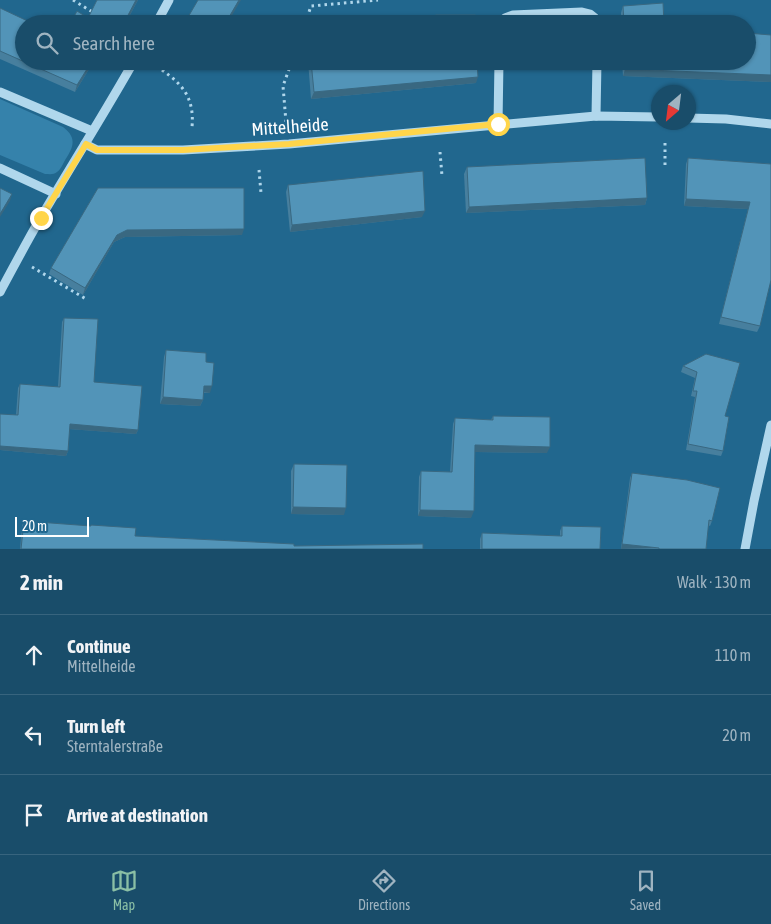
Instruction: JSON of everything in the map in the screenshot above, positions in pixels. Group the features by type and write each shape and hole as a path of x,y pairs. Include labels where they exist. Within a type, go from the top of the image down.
{"street":[{"path":"161,15 169,0"},
{"path":"513,15 582,12 591,15"},
{"path":"0,292 41,218 129,70"},
{"path":"498,70 498,124"},
{"path":"596,116 597,70"},
{"path":"0,92 92,132"},
{"name":"Mittelheide","path":"86,144 97,150 183,150 289,144 596,116 651,117"},
{"path":"696,118 726,119 771,124"},
{"path":"0,168 56,194"},
{"path":"745,549 771,425"}],"path":[{"path":"72,0 96,14"},
{"path":"308,15 311,6 378,0"},
{"path":"162,70 186,92 193,119 192,127"},
{"path":"286,122 283,86 289,70"},
{"path":"665,142 665,165"},
{"path":"440,152 442,176"},
{"path":"259,170 261,193"},
{"path":"27,264 86,299"}],"shaded area":[{"path":"0,99 68,131 73,144 61,168 56,173 45,174 0,155"}],"building":[{"path":"97,0 136,0 128,15 90,15"},
{"path":"198,0 239,0 230,15 189,15"},
{"path":"663,3 664,15 624,15 623,6"},
{"path":"0,8 15,15 15,58 0,51"},
{"path":"77,11 83,15 75,15"},
{"path":"756,34 771,35 771,75 649,70 756,70"},
{"path":"43,70 86,70 77,85"},
{"path":"312,70 478,70 478,77 314,92"},
{"path":"645,158 647,198 469,207 467,167"},
{"path":"688,158 771,164 771,280 760,326 721,317 750,202 686,199"},
{"path":"423,171 425,211 292,225 288,185"},
{"path":"0,188 12,194 0,214"},
{"path":"98,188 244,188 244,229 127,230 117,235 85,288 51,268"},
{"path":"64,318 98,319 94,382 142,386 138,430 70,424 68,451 0,446 0,414 18,415 20,384 60,387"},
{"path":"166,350 206,353 206,362 214,363 212,386 204,386 203,400 163,397"},
{"path":"706,354 740,363 725,416 729,417 723,451 688,444 697,391 693,391 697,372 683,366"},
{"path":"493,416 550,417 550,447 475,445 474,511 420,510 421,471 452,472 455,418 493,420"},
{"path":"294,464 347,465 346,508 293,507"},
{"path":"632,473 687,480 720,488 712,521 709,520 706,549 659,549 622,544"},
{"path":"24,521 136,528 135,536 294,544 294,546 423,544 423,549 21,549"},
{"path":"562,526 601,527 600,549 482,549 482,533 562,536"}],"route":[{"path":"41,218 86,144 97,150 183,150 289,144 498,124"}]}
